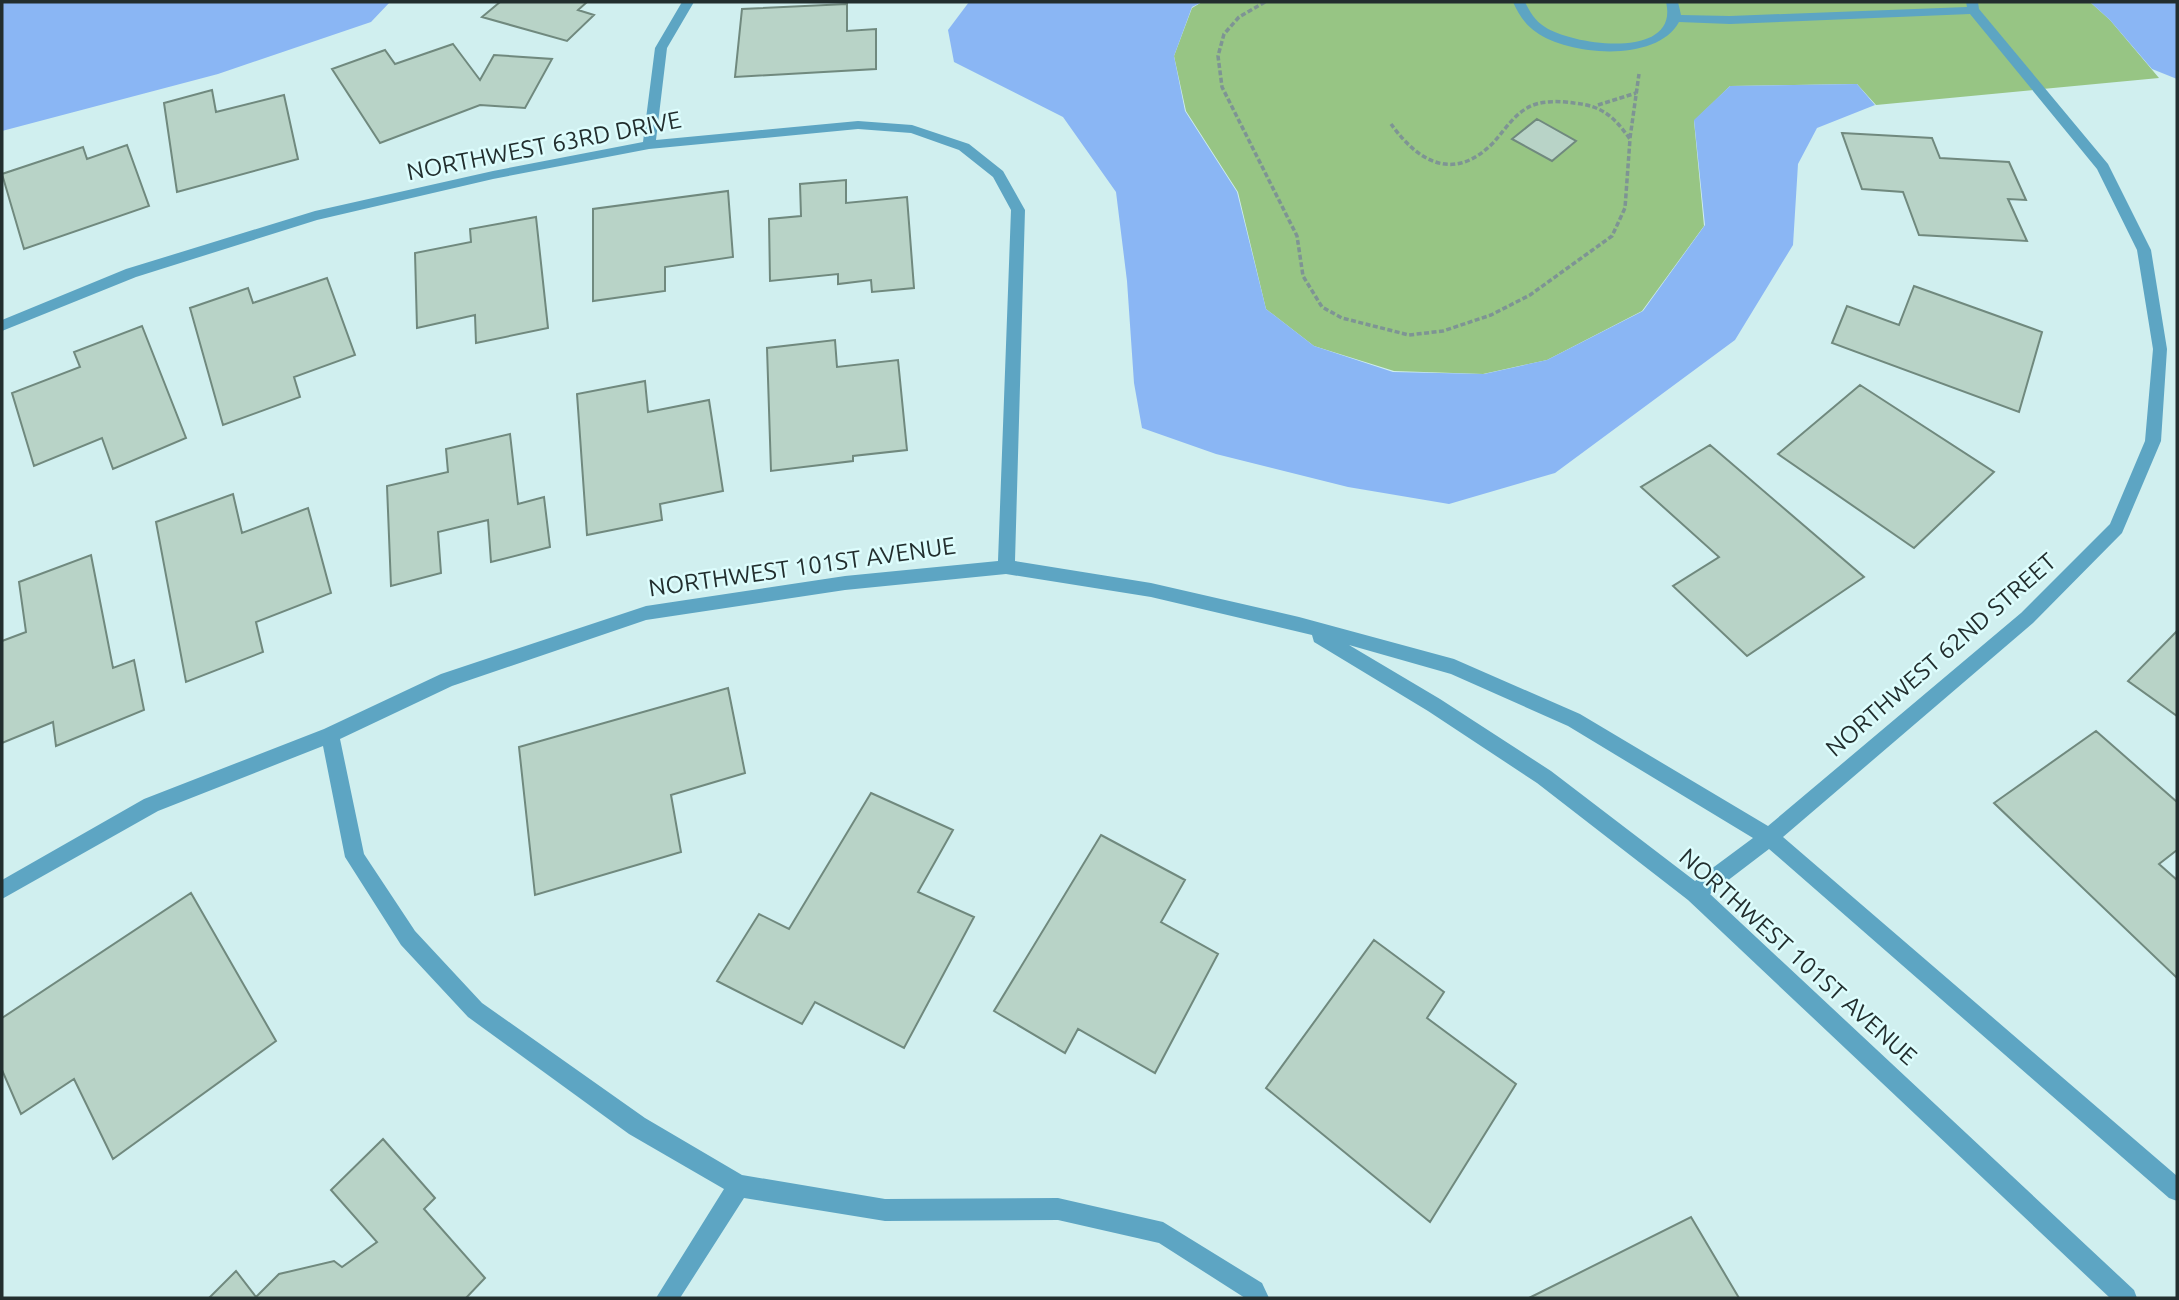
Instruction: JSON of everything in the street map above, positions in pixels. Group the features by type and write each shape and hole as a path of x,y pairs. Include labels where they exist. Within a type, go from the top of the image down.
{"street":[{"path":"649,145 661,48 688,2"},
{"path":"1519,2 1532,23 1562,40 1586,47 1635,45 1655,39 1668,30 1675,18 1672,2"},
{"name":"NORTHWEST 62ND STREET","path":"1675,18 1763,19 1972,6 2104,167 2144,250 2160,349 2153,441 2116,528 2027,618 1769,837 1695,893"},
{"name":"NORTHWEST 63RD DRIVE","path":"2,326 131,273 315,216 493,175 649,145 858,125 912,129 964,147 998,174 1018,210 1006,567"},
{"name":"NORTHWEST 101ST AVENUE","path":"2,890 151,805 330,735 447,680 646,613 845,583 1006,567 1151,590 1299,624 1454,667 1574,720 1769,837 2177,1190"},
{"name":"NORTHWEST 101ST AVENUE","path":"1299,624 1434,705 1544,777 1695,893 2126,1298"},
{"path":"330,735 355,857 408,939 475,1010 637,1126 739,1186 885,1210 1058,1209 1163,1233 1254,1291 1258,1298"},
{"path":"667,1298 739,1186"}],"path":[{"path":"1265,2 1237,16 1228,24 1216,60 1222,87 1297,236 1303,276 1322,307 1342,318 1409,335 1443,331 1491,315 1530,295 1612,236 1625,208 1630,139 1641,69 1635,45"},
{"path":"1391,124 1405,145 1424,161 1460,165 1481,154 1528,106 1552,103 1597,105 1637,93"},
{"path":"1597,105 1610,114 1630,139"}],"green space":[{"path":"1202,2 2090,2 2110,20 2159,78 1876,105 1857,84 1730,86 1694,121 1704,226 1642,311 1547,360 1483,374 1394,371 1314,346 1266,309 1238,192 1186,111 1174,56 1192,8"}],"water":[{"path":"2,2 390,2 371,22 218,74 2,131"},
{"path":"969,2 1202,2 1192,7 1174,56 1185,111 1237,192 1266,309 1314,346 1393,372 1484,374 1547,360 1643,311 1705,225 1694,120 1730,86 1857,84 1875,105 1817,128 1798,164 1793,245 1735,340 1555,473 1449,504 1348,487 1216,454 1142,428 1134,383 1127,281 1116,192 1063,117 954,62 948,30"},
{"path":"2090,2 2177,2 2177,79 2152,69 2110,20"}],"building":[{"path":"500,2 587,2 578,10 594,15 567,41 482,17"},
{"path":"847,4 847,31 876,29 876,69 735,77 742,9"},
{"path":"453,44 480,80 494,55 552,59 525,108 480,105 380,143 332,69 385,50 395,64"},
{"path":"212,90 216,112 284,95 298,159 177,192 164,103"},
{"path":"1537,119 1576,141 1552,161 1512,139"},
{"path":"1842,133 1932,138 1940,158 2009,162 2026,200 2008,199 2027,241 1919,235 1903,192 1862,189"},
{"path":"127,145 149,206 24,249 2,174 83,147 87,159"},
{"path":"846,180 846,203 907,197 914,288 872,292 871,280 838,284 838,274 770,281 769,219 801,216 800,184"},
{"path":"728,191 733,257 665,267 665,291 593,301 593,209"},
{"path":"536,217 548,328 476,343 475,315 417,328 415,253 471,242 470,229"},
{"path":"327,278 355,355 294,377 300,397 223,425 190,308 248,288 253,303"},
{"path":"1914,286 2042,332 2019,412 1832,343 1847,306 1899,325"},
{"path":"142,326 186,438 113,469 102,438 34,466 12,393 80,367 74,352"},
{"path":"835,340 837,367 898,360 907,450 853,456 853,461 771,471 767,348"},
{"path":"645,381 648,412 709,400 723,491 660,504 662,520 587,535 577,394"},
{"path":"1860,385 1994,472 1914,548 1778,454"},
{"path":"510,434 518,504 544,497 550,547 491,562 488,520 438,532 441,573 391,586 387,486 448,472 446,449"},
{"path":"1710,445 1864,577 1747,656 1673,586 1719,557 1641,487"},
{"path":"233,494 242,533 308,508 331,593 256,622 263,652 186,682 156,522"},
{"path":"91,555 113,668 134,660 144,710 56,746 53,722 2,743 2,641 26,632 19,582"},
{"path":"2177,631 2177,716 2128,681"},
{"path":"728,688 745,773 671,795 681,852 535,895 519,747"},
{"path":"2096,731 2177,802 2177,850 2159,864 2177,880 2177,978 1994,803"},
{"path":"871,793 953,830 918,892 974,917 904,1048 815,1002 802,1024 717,981 759,914 789,929"},
{"path":"1101,835 1185,880 1161,922 1218,954 1155,1073 1078,1029 1065,1053 994,1011"},
{"path":"191,893 276,1041 113,1159 74,1079 21,1114 2,1070 2,1018"},
{"path":"1374,940 1444,992 1427,1018 1516,1084 1430,1222 1266,1088"},
{"path":"383,1139 435,1198 424,1209 485,1278 466,1298 209,1298 236,1271 256,1297 279,1274 334,1261 342,1267 377,1242 331,1190"},
{"path":"1691,1217 1739,1298 1529,1298"}]}
